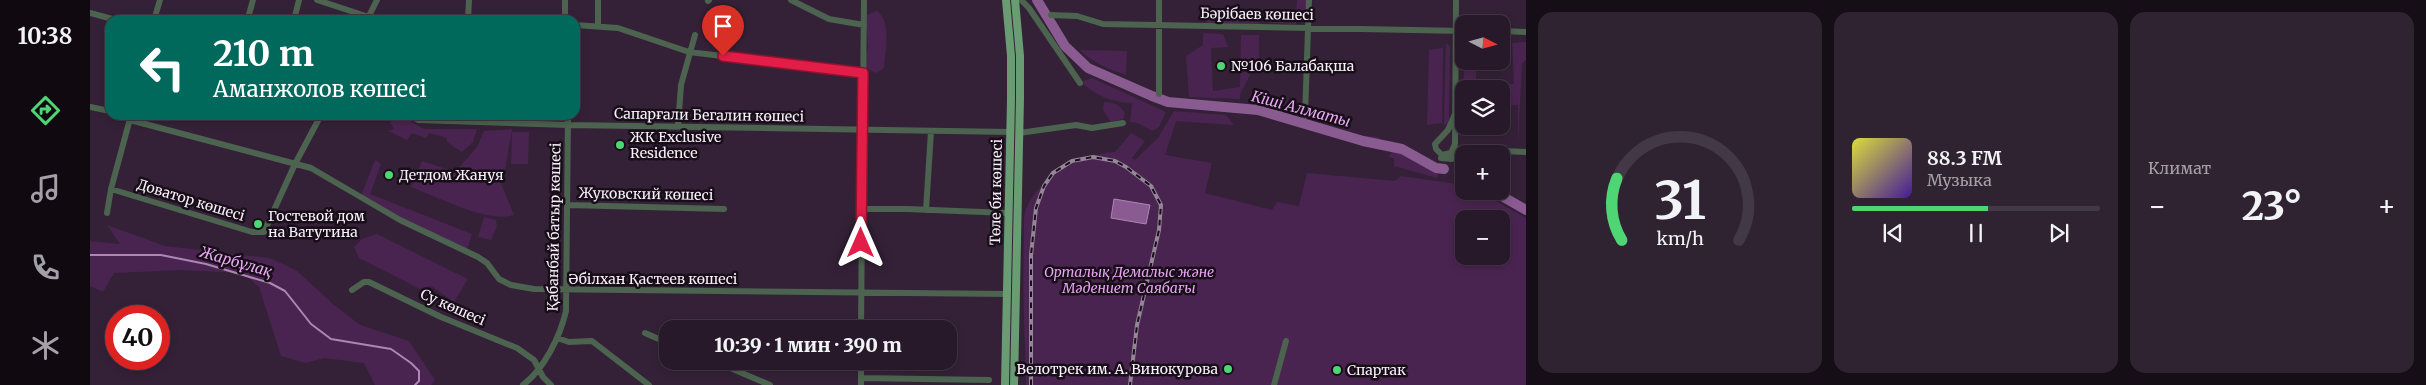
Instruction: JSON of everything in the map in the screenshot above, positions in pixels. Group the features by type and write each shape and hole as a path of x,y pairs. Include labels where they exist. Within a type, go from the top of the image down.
{"main road":[{"name":"Төле би көшесі","path":"1003,385 1007,294 1012,56 1006,0"},
{"name":"Төле би көшесі","path":"1015,0 1020,56 1015,385"}],"street":[{"path":"156,15 160,0"},
{"path":"249,15 253,0"},
{"path":"295,15 299,0"},
{"path":"317,0 366,15"},
{"path":"370,15 377,0"},
{"path":"468,15 469,0"},
{"path":"565,0 566,15"},
{"path":"598,0 598,26"},
{"path":"791,0 829,19 864,25"},
{"path":"861,320 864,0"},
{"path":"1021,0 1029,8 1080,83"},
{"path":"1159,0 1159,94"},
{"path":"1305,116 1310,0"},
{"path":"1456,0 1456,15"},
{"path":"90,14 105,17"},
{"name":"Бәрібаев көшесі","path":"1051,15 1077,16 1102,24 1455,30"},
{"path":"580,25 623,29 689,52 863,73"},
{"path":"1510,31 1526,32"},
{"path":"678,126 682,85 689,52 695,35"},
{"path":"90,107 105,110"},
{"path":"1455,114 1454,149 1446,155 1439,153 1435,146 1438,138 1448,130 1455,114"},
{"path":"107,213 111,189 129,120"},
{"name":"Әбілхан Қастеев көшесі","path":"144,120 311,168 400,220 478,257 487,263 499,278 511,285 566,291 1007,294"},
{"path":"295,164 318,120"},
{"name":"Сапарғали Бегалин көшесі","path":"418,120 568,125 1010,132"},
{"name":"Қабанбай батыр көшесі","path":"523,385 539,368 557,338 562,328 566,311 568,120"},
{"path":"1019,133 1076,125 1092,128 1123,123"},
{"path":"926,210 931,131"},
{"path":"1454,149 1526,152"},
{"name":"Доватор көшесі","path":"111,189 252,232 264,232 295,164"},
{"name":"Жуковский көшесі","path":"568,205 724,209"},
{"path":"861,209 1008,213"},
{"name":"Су көшесі","path":"352,290 364,282 369,282 441,318 517,348 534,360 551,385"},
{"path":"645,332 659,339"},
{"path":"557,338 569,342 592,341 649,385"},
{"path":"1274,385 1286,341"},
{"path":"735,370 770,385"},
{"path":"861,381 989,380"}],"green space":[{"path":"1297,0 1308,0 1308,18 1297,18 1296,24 1270,23 1269,16 1296,16"},
{"path":"877,11 885,22 886,38 884,68 876,73 868,69 865,63 868,48 866,15"},
{"path":"1203,18 1260,20 1260,25 1207,23"},
{"path":"1203,33 1223,34 1228,47 1211,48 1213,91 1240,87 1241,35 1259,35 1259,58 1240,94 1240,99 1189,97 1186,56 1203,45"},
{"path":"1526,42 1526,60 1522,63 1518,142 1518,105 1510,105 1510,84 1514,84 1512,43"},
{"path":"1446,43 1450,46 1449,118 1448,123 1444,125"},
{"path":"1443,48 1442,123 1427,125 1429,50"},
{"path":"1080,50 1127,51 1126,75 1096,62"},
{"path":"1464,70 1476,70 1476,80 1464,80"},
{"path":"1092,78 1166,112 1159,127 1152,131 1138,123 1130,122 1132,103 1118,102 1105,97 1092,91 1081,82"},
{"path":"1104,102 1119,106 1125,113 1123,119 1111,122 1103,110"},
{"name":"Орталық Демалыс және Мәдениет Саябағы","path":"1174,111 1226,115 1234,125 1176,121 1165,155 1212,163 1205,193 1272,210 1277,202 1299,206 1307,173 1395,181 1401,176 1455,184 1455,200 1494,200 1526,218 1526,385 1026,385 1023,294 1024,216 1026,209 1040,187 1063,169 1089,157 1115,152 1131,133 1145,141 1132,158 1135,160 1158,138"},
{"path":"391,120 409,120 424,129 477,129 473,142 462,152 447,142 447,138 429,133 426,138 412,133 407,140 388,131 394,129"},
{"path":"1316,122 1364,136 1380,137 1374,147 1365,145 1314,131"},
{"path":"512,129 505,170 500,181 514,215 503,217 491,216 462,208 411,187 422,161 455,172 477,147 484,131"},
{"path":"512,132 529,132 528,164 511,164"},
{"path":"1400,149 1439,172 1437,178 1394,166 1394,158 1388,157 1394,150"},
{"path":"375,160 381,164 370,194 472,234 467,250 408,222 361,196"},
{"path":"484,217 496,220 497,226 491,240 478,237"},
{"path":"107,225 165,246 270,258 297,271 333,304 360,325 409,341 435,380 431,385 375,385 364,363 324,358 306,363 281,356 259,287 243,273 179,270 114,273 103,292 90,286 90,241 120,244"},
{"path":"377,234 468,279 454,302 431,286 420,289 359,258 354,247 362,239"}],"shaded area":[{"path":"1114,199 1150,205 1146,224 1111,218"}],"waterway":[{"name":"Кіші Алматы","path":"1037,0 1065,46 1088,68 1152,96 1168,102 1258,110 1363,141 1402,149 1436,168 1444,169"},
{"name":"Кіші Алматы","path":"1509,200 1526,210"},
{"name":"Жарбұлақ","path":"90,255 161,255 206,264 270,283 285,291 311,324 331,339 391,349 411,363 419,371 419,381 415,385"}],"railway":[{"path":"1031,385 1031,255 1036,208 1044,186 1053,173 1072,161 1093,157 1115,161 1126,167 1151,186 1161,205 1159,230 1137,325 1130,385"}],"place":[{"name":"№106 Балабақша","path":"1221,66"},
{"name":"ЖК Exclusive Residence","path":"620,145"},
{"name":"Детдом Жануя","path":"389,175"},
{"name":"Гостевой дом на Ватутина","path":"258,224"},
{"name":"Велотрек им. А. Винокурова","path":"1228,369"},
{"name":"Спартак","path":"1337,370"}],"route":[{"path":"723,56 863,73 861,243"}]}
